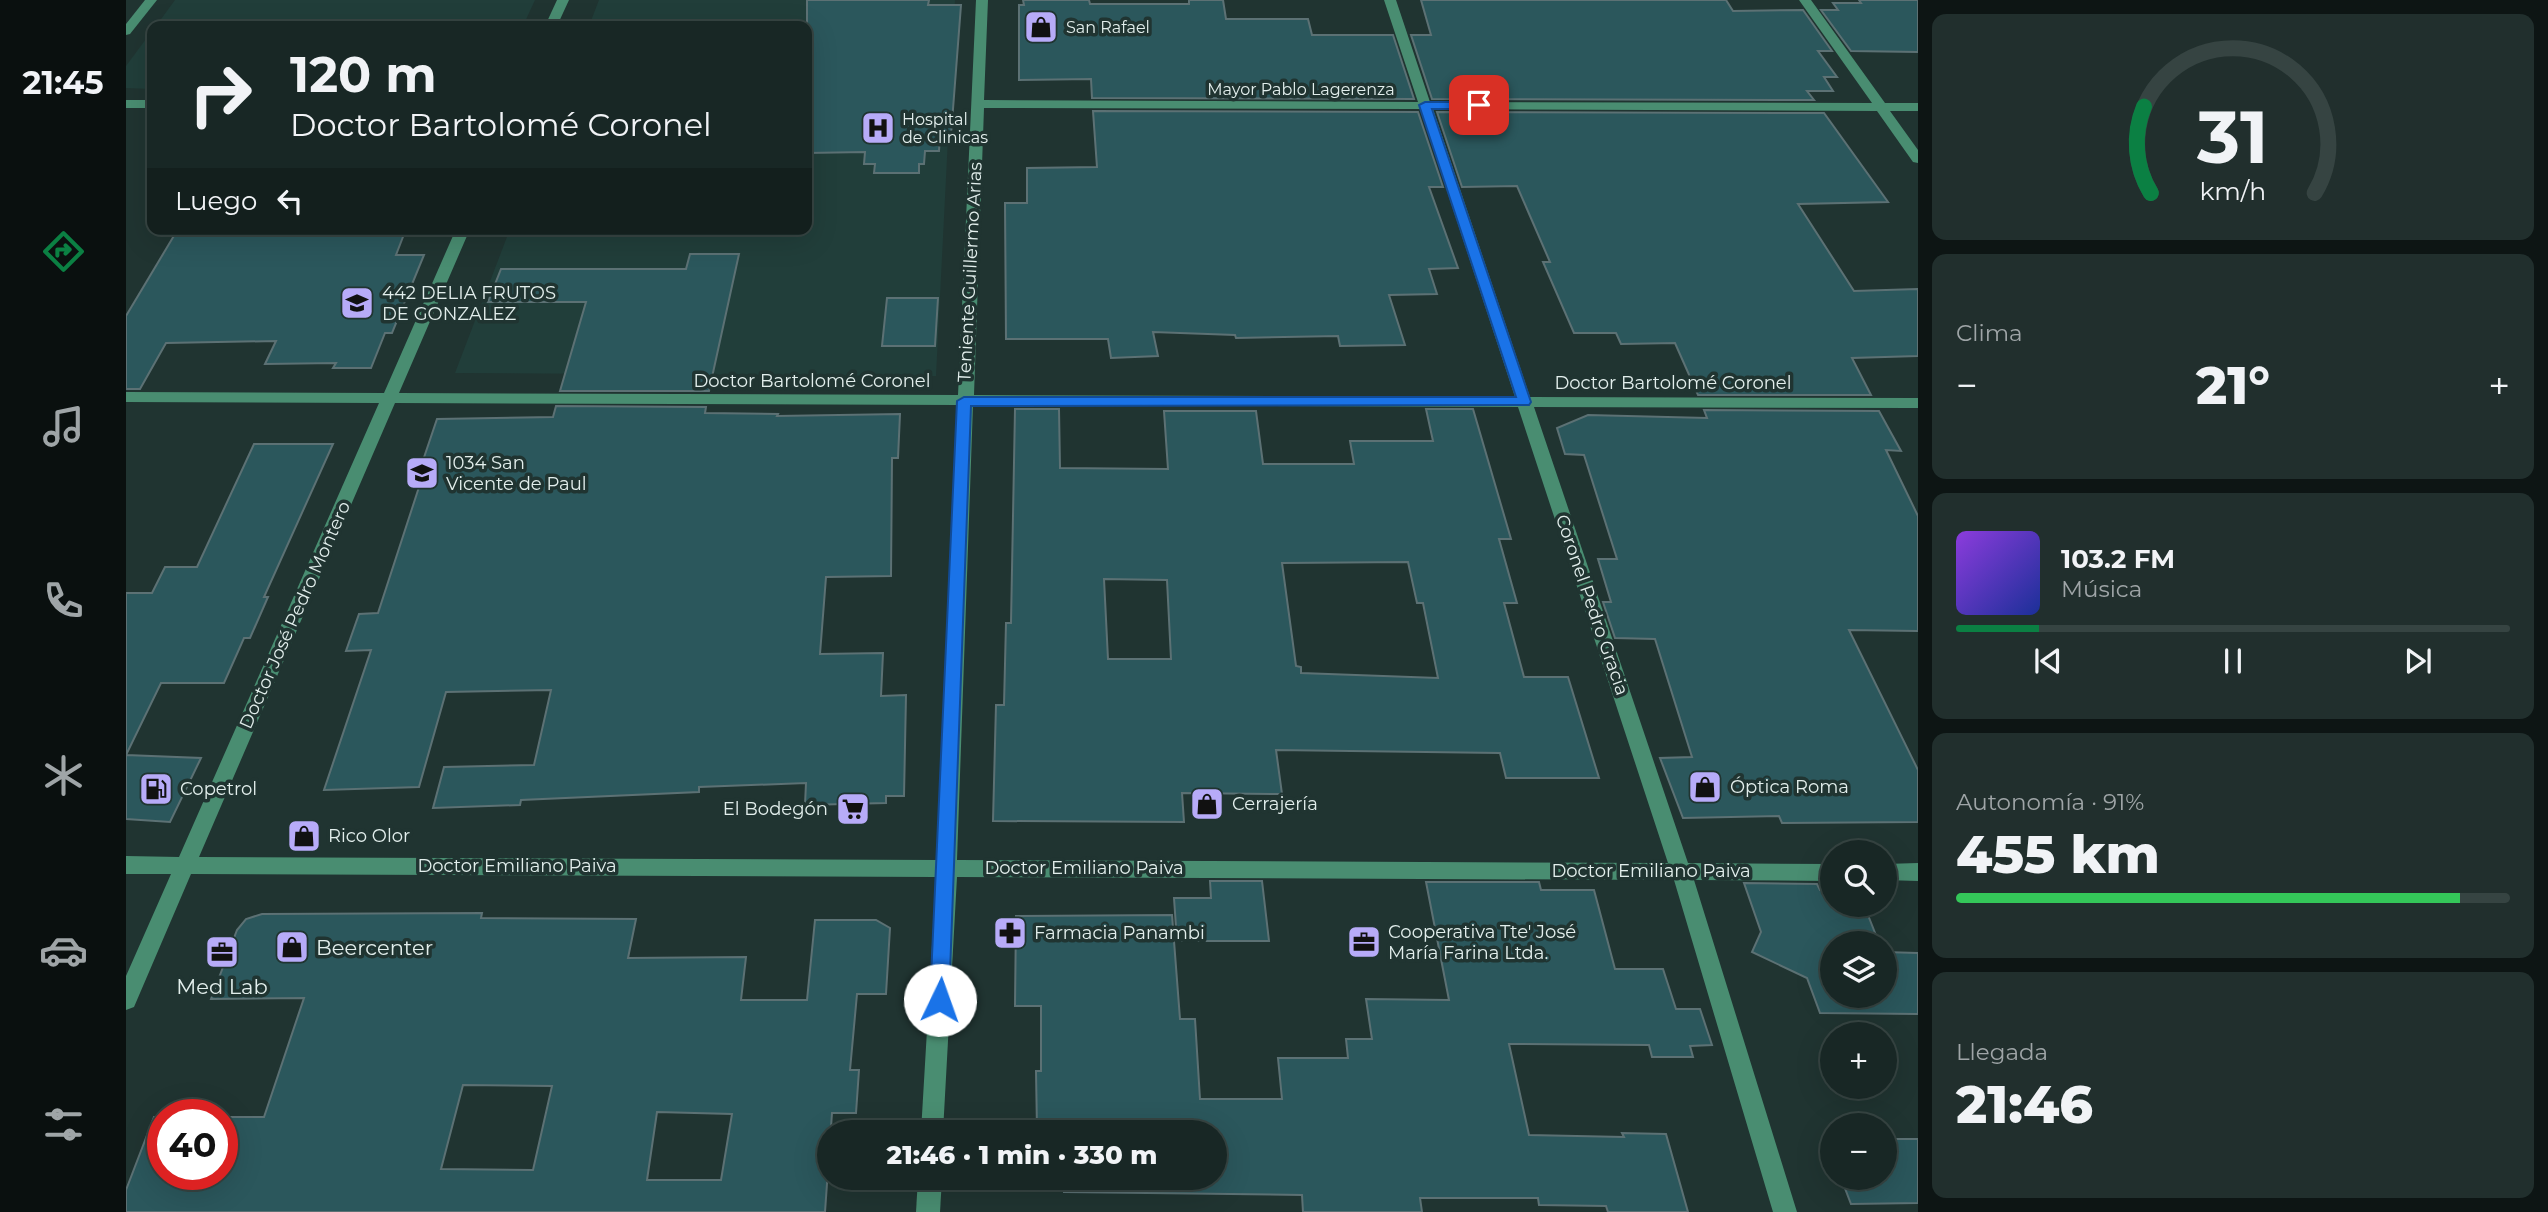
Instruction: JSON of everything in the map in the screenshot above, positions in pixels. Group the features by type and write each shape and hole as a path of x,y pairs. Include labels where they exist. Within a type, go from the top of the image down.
{"street":[{"path":"126,32 151,0"},
{"path":"553,21 563,0"},
{"name":"Teniente Guillermo Arias","path":"933,1120 947,868 982,0"},
{"name":"Coronel Pedro Gracia","path":"1390,0 1681,871 1785,1212"},
{"path":"1805,0 1918,159"},
{"path":"126,104 147,104"},
{"name":"Mayor Pablo Lagerenza","path":"978,104 1918,107"},
{"name":"Doctor José Pedro Montero","path":"126,1000 460,235"},
{"name":"Doctor Bartolomé Coronel","path":"126,397 1918,403"},
{"name":"Doctor Emiliano Paiva","path":"126,865 1820,872"},
{"path":"1897,872 1918,872"},
{"path":"928,1212 929,1190"}],"shaded area":[{"path":"175,0 535,0 525,21 160,21"},
{"name":"Hospital de Clinicas","path":"599,0 955,0 936,376 455,373 508,235 812,235 812,21 591,21"},
{"path":"147,38 147,89 126,88 126,66"}],"building":[{"path":"807,0 929,0 928,5 961,5 951,135 940,135 939,151 925,151 924,164 919,164 919,173 874,173 875,164 864,164 865,152 812,153 812,21 807,21"},
{"path":"1023,0 1089,0 1090,4 1189,4 1189,0 1223,0 1226,19 1308,19 1312,35 1393,35 1414,99 1092,98 1091,79 1019,80 1019,5 1024,5"},
{"path":"1421,0 1726,0 1733,11 1803,10 1832,51 1818,51 1837,77 1824,77 1833,91 1807,91 1814,100 1432,99 1411,35 1431,35"},
{"path":"1859,0 1918,0 1918,52 1851,51 1821,10 1838,10 1833,3 1861,3"},
{"path":"1093,111 1418,112 1443,187 1429,187 1458,268 1429,269 1437,294 1389,295 1405,345 1340,346 1338,336 1236,338 1235,335 1153,332 1158,356 1111,358 1108,339 1006,339 1005,203 1027,203 1027,168 1097,167"},
{"path":"1437,112 1824,113 1888,202 1798,204 1854,291 1918,289 1918,356 1852,358 1871,395 1698,395 1675,343 1621,344 1616,333 1574,333 1543,262 1550,262 1517,186 1462,187"},
{"path":"174,235 404,235 396,255 424,255 392,333 385,333 371,368 333,368 336,363 265,364 276,341 166,343 140,389 126,389 126,316"},
{"path":"690,254 739,254 709,391 560,391 586,302 488,302 501,269 686,269"},
{"path":"887,298 938,298 935,346 882,346"},
{"path":"556,406 706,407 705,413 778,414 777,416 900,414 898,458 892,458 891,576 826,577 820,654 883,653 881,696 906,695 904,796 886,796 886,803 805,805 806,783 699,787 699,792 521,800 520,805 433,808 444,767 534,765 551,690 446,692 419,787 324,790 371,650 346,651 359,614 378,613 420,484 415,484 437,419 553,417"},
{"path":"1015,409 1059,409 1060,468 1168,469 1164,411 1256,411 1263,464 1354,464 1350,441 1433,441 1426,409 1473,409 1511,539 1499,539 1517,603 1504,603 1524,677 1568,677 1599,778 1506,778 1500,753 1276,750 1282,794 1182,793 1184,822 993,821 996,705 1004,705 1006,623 1011,623","holes":["1408,562 1417,603 1423,603 1438,678 1301,673 1301,667 1296,666 1282,563","1104,579 1167,580 1171,659 1108,659"]},
{"path":"1704,410 1879,411 1901,451 1886,450 1918,516 1918,631 1849,630 1918,770 1918,822 1782,823 1779,816 1683,818 1660,758 1692,757 1655,639 1615,638 1603,602 1611,602 1598,559 1617,559 1584,455 1565,454 1557,428 1588,415 1707,418"},
{"path":"254,444 333,444 264,597 268,597 250,638 244,638 224,683 161,683 126,755 126,593 152,593 165,567 197,567"},
{"name":"Copetrol","path":"126,755 201,758 170,822 126,819"},
{"path":"1210,881 1262,881 1269,941 1177,941 1174,898 1211,898"},
{"path":"1426,882 1539,882 1541,890 1594,890 1615,969 1663,969 1676,1009 1700,1009 1712,1045 1690,1046 1693,1057 1652,1057 1649,1045 1509,1044 1529,1135 1624,1137 1622,1133 1666,1134 1688,1212 1608,1212 1606,1206 1539,1205 1538,1198 1420,1198 1422,1212 1303,1212 1302,1195 1064,1192 1227,1190 1227,1120 1037,1120 1036,1071 1041,1071 1041,1006 1015,1006 1016,916 1172,915 1180,1019 1195,1019 1200,1099 1282,1099 1278,1058 1348,1058 1346,1039 1372,1039 1366,999 1449,1000"},
{"path":"1744,883 1817,884 1820,890 1820,917 1869,917 1874,931 1820,931 1820,1008 1897,1008 1897,952 1918,953 1918,1014 1820,1013 1807,978 1752,952 1761,932"},
{"path":"482,913 481,918 636,919 628,958 746,957 741,1000 807,1000 815,920 876,920 890,928 886,994 857,994 850,1070 859,1070 856,1113 832,1113 832,1120 817,1120 817,1190 827,1190 825,1212 126,1212 126,1190 147,1135 147,1190 238,1190 238,1117 264,1117 304,998 211,999 237,930 246,919 262,914","holes":["463,1085 552,1086 533,1170 441,1169","657,1112 732,1114 721,1180 647,1180"]},
{"path":"1897,1139 1918,1139 1918,1203 1851,1204 1846,1190 1897,1190"}],"place":[{"name":"San Rafael","path":"1041,27"},
{"name":"Hospital de Clinicas","path":"878,128"},
{"name":"442 DELIA FRUTOS DE GONZALEZ","path":"357,303"},
{"name":"1034 San Vicente de Paul","path":"422,473"},
{"name":"Óptica Roma","path":"1705,787"},
{"name":"Copetrol","path":"156,789"},
{"name":"Cerrajería","path":"1207,804"},
{"name":"El Bodegón","path":"853,809"},
{"name":"Rico Olor","path":"304,836"},
{"name":"Farmacia Panambi","path":"1010,933"},
{"name":"Cooperativa Tte' José María Farina Ltda.","path":"1364,942"},
{"name":"Beercenter","path":"292,947"},
{"name":"Med Lab","path":"222,952"}],"route":[{"path":"940,1000 964,401 1524,402 1425,105 1479,105"}]}
